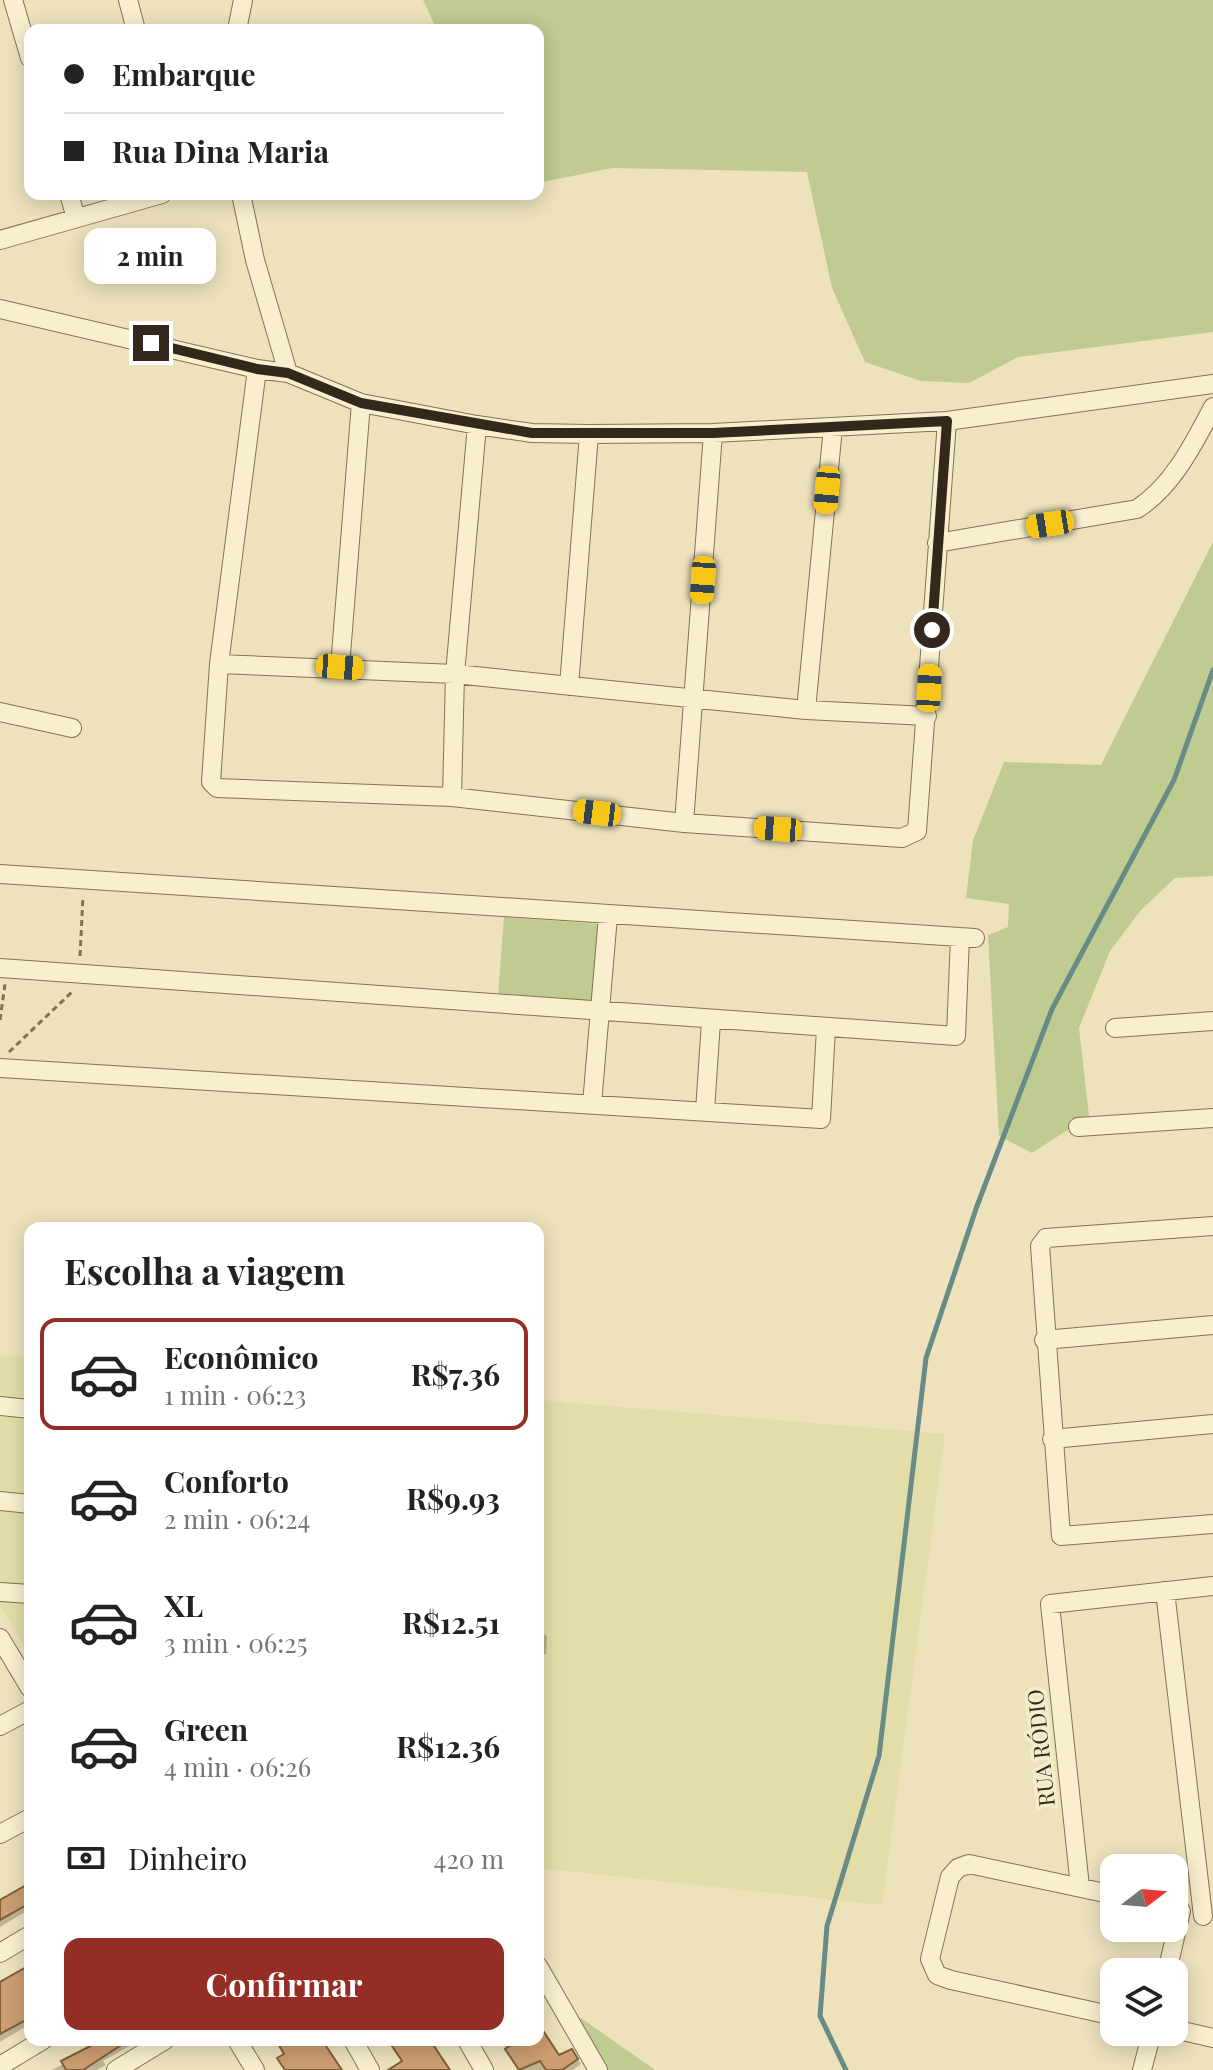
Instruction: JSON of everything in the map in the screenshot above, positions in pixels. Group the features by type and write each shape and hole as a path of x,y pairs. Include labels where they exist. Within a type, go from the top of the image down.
{"street":[{"path":"13,0 24,38"},
{"path":"128,0 134,24"},
{"path":"238,24 243,0"},
{"path":"71,200 76,218"},
{"path":"0,240 140,200"},
{"path":"242,200 255,260 288,373"},
{"path":"0,309 257,369 288,373 361,403 532,433 713,433 947,421 1213,384"},
{"path":"257,369 219,664 210,776 217,788 452,797 684,823 911,836 920,823 947,421"},
{"path":"340,667 361,403"},
{"path":"937,543 1137,509 1156,497 1166,484 1213,407"},
{"path":"452,797 455,674 477,425"},
{"path":"806,710 833,427"},
{"path":"684,823 713,433"},
{"path":"569,686 589,434"},
{"path":"219,664 455,674 806,710 927,716"},
{"path":"0,712 72,728"},
{"path":"0,874 967,938 956,1036 711,1021 4,968"},
{"path":"592,1104 608,916"},
{"path":"705,1111 711,1021"},
{"path":"1115,1028 1213,1021"},
{"path":"0,1068 821,1119 826,1028"},
{"path":"1078,1127 1213,1118"},
{"path":"1213,1226 1046,1238 1040,1246 1044,1340 1061,1536 1213,1524"},
{"path":"1044,1340 1213,1325"},
{"path":"0,1406 24,1408"},
{"path":"1052,1439 1213,1424"},
{"path":"0,1501 24,1503"},
{"path":"1188,1912 1208,1917 1165,1591 1213,1586"},
{"name":"RUA RÓDIO","path":"1080,1887 1050,1604 1165,1591"},
{"path":"0,1592 24,1594"},
{"path":"0,1638 24,1678"},
{"path":"0,1726 24,1713"},
{"path":"0,1834 24,1821"},
{"path":"1100,1892 969,1864 958,1868 950,1877 930,1959 937,1975 1100,2013"},
{"path":"0,1953 24,1939"},
{"path":"544,1976 598,2070"},
{"path":"1188,2032 1213,2038"},
{"path":"0,2066 33,2046"},
{"path":"119,2069 155,2046"},
{"path":"241,2046 255,2070"},
{"path":"356,2046 370,2070"},
{"path":"470,2046 484,2070"},
{"path":"1142,2070 1148,2046"}],"path":[{"path":"0,1060 73,991 79,974 83,880"},
{"path":"0,1020 4,968"}],"shaded area":[{"path":"0,1355 24,1357 24,1646 0,1605"},
{"path":"544,1401 945,1434 882,1905 544,1869"}],"green space":[{"path":"423,0 1213,0 1213,332 1018,357 969,383 921,381 865,362 832,288 807,172 612,168 544,182 544,24 434,24"},
{"path":"1213,542 1213,876 1175,878 1141,910 1110,951 1079,1028 1089,1116 1032,1153 999,1136 988,935 1008,927 1009,904 966,898 973,840 1004,762 1101,765"},
{"path":"504,917 598,924 593,1003 498,996"},
{"path":"581,2018 655,2070 605,2070 579,2026"}],"building":[{"path":"24,1886 24,1906 0,1920 0,1900"},
{"path":"24,1968 24,2021 0,2034 0,1982"},
{"path":"544,2032 559,2055 572,2049 578,2059 562,2070 546,2070 540,2061 519,2070 505,2049 510,2046 544,2046"},
{"path":"90,2046 120,2046 83,2070 66,2070 61,2061"},
{"path":"279,2046 326,2046 342,2070 285,2070 277,2058 284,2054"},
{"path":"392,2046 434,2046 450,2070 388,2070 402,2061"}],"waterway":[{"path":"846,2070 820,2016 827,1926 879,1756 926,1358 977,1206 1052,1009 1174,780 1213,670"}],"route":[{"path":"151,343 257,369 288,373 361,403 532,433 713,433 947,421 932,630"}]}
